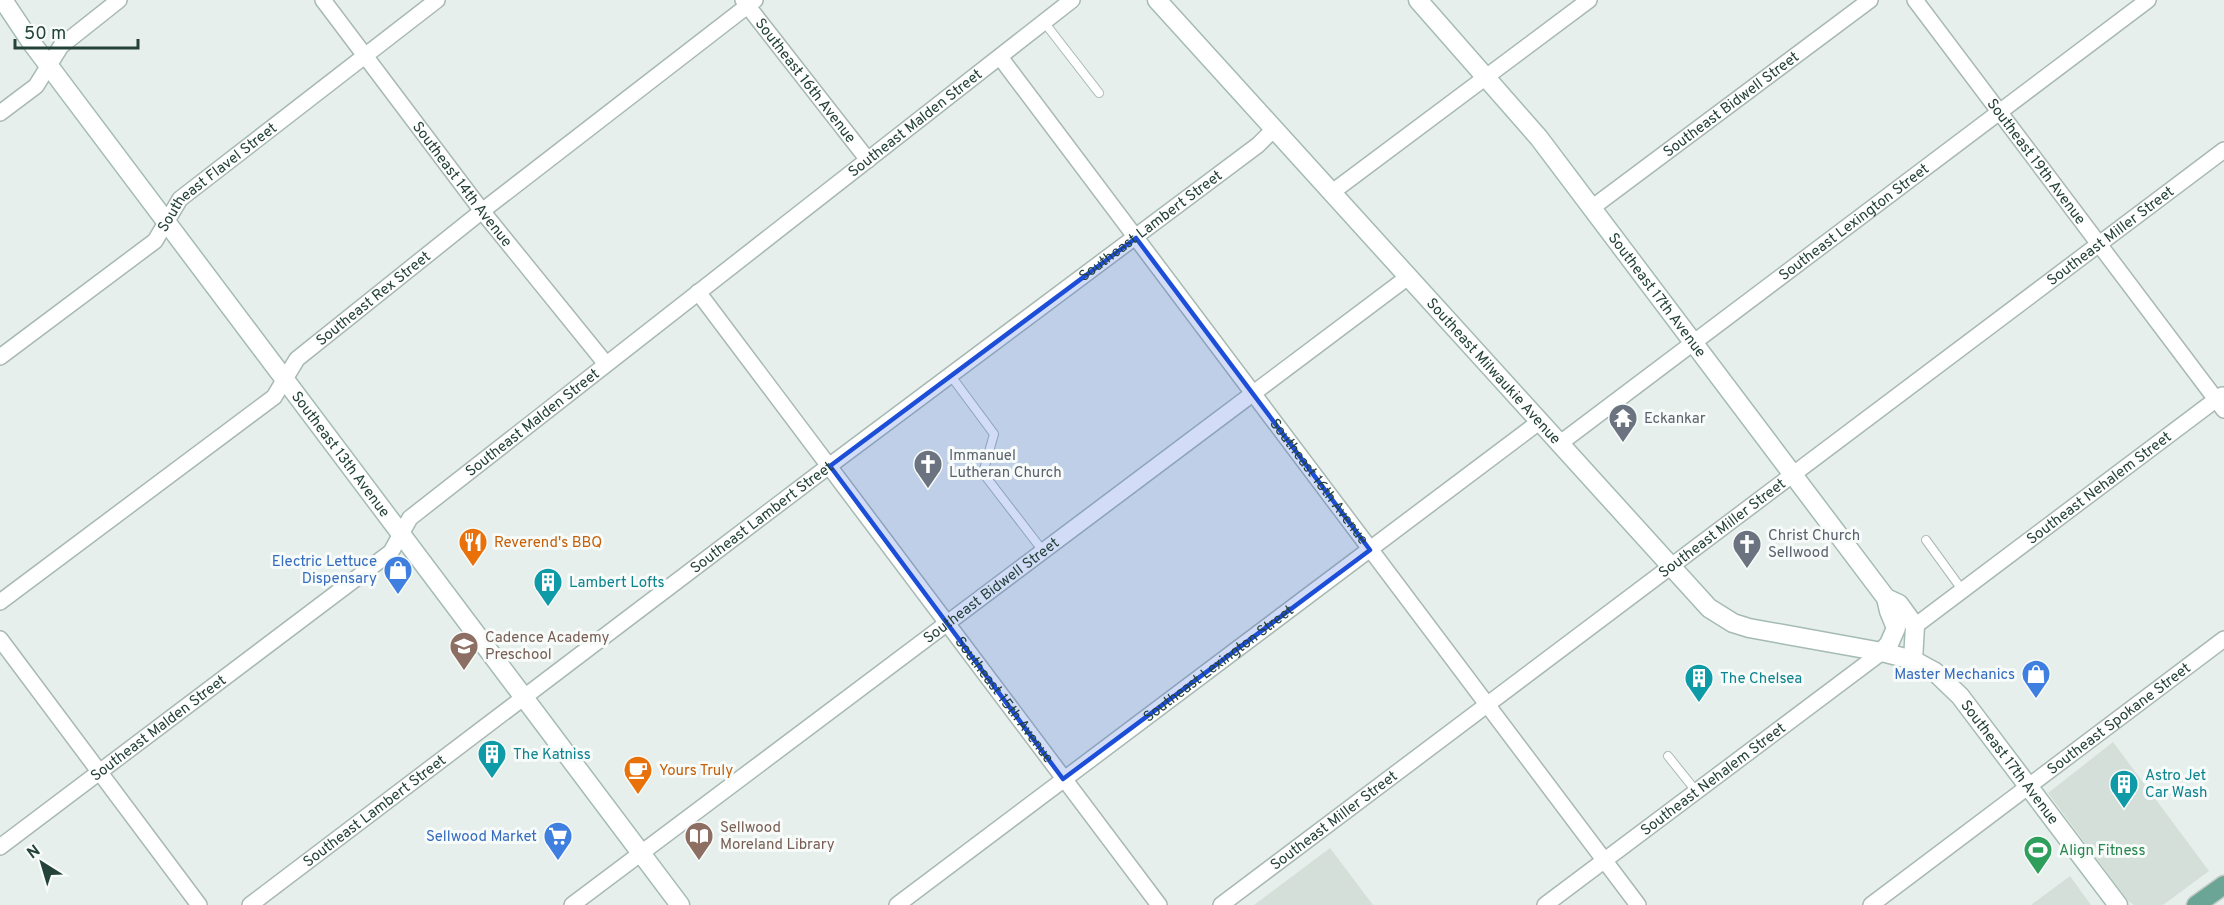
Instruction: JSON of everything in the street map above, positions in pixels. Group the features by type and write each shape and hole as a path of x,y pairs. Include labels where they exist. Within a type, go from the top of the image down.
{"main road":[{"path":"2196,905 2224,885"}],"street":[{"name":"Southeast 13th Avenue","path":"3,0 49,66 680,905"},
{"path":"0,113 36,86 60,46 119,0"},
{"name":"Southeast 14th Avenue","path":"323,0 482,211 606,364"},
{"name":"Southeast Flavel Street","path":"0,357 155,241 180,199 437,0"},
{"name":"Southeast Malden Street","path":"0,847 391,552 410,518 1072,0"},
{"name":"Southeast Milwaukie Avenue","path":"1157,0 1709,608 1733,623 1749,628 1882,652"},
{"name":"Southeast 17th Avenue","path":"1418,0 1539,138 1887,598 1899,604 1916,626"},
{"path":"1331,193 1589,0"},
{"name":"Southeast Bidwell Street","path":"1593,207 1870,0"},
{"name":"Southeast 19th Avenue","path":"1915,0 2099,245 2221,402"},
{"name":"Southeast Lexington Street","path":"1559,444 2148,0"},
{"name":"Southeast 16th Avenue","path":"748,2 868,160"},
{"name":"Southeast Rex Street","path":"0,602 274,397 297,359 748,2"},
{"name":"Southeast 16th Avenue","path":"1000,57 1638,905"},
{"name":"Southeast Lambert Street","path":"250,905 830,466 1136,238 1258,145 1274,129"},
{"name":"Southeast Miller Street","path":"1221,905 2224,150"},
{"name":"Southeast Bidwell Street","path":"572,905 1408,277"},
{"name":"Southeast 15th Avenue","path":"698,292 1159,905"},
{"name":"Southeast Nehalem Street","path":"1916,626 2221,402"},
{"name":"Southeast Lexington Street","path":"897,905 1539,422"},
{"name":"Southeast 17th Avenue","path":"1887,598 1889,611 1896,628 1889,644 1882,652 1913,660 1935,672 1950,684 2118,905"},
{"path":"1913,660 1916,626"},
{"path":"0,639 199,905"},
{"name":"Southeast Spokane Street","path":"1871,905 2224,639"},
{"name":"Southeast Nehalem Street","path":"1545,905 1882,652"}],"lane":[{"path":"1044,22 1099,93"},
{"path":"951,376 994,434 984,474 1043,551"},
{"path":"1926,540 1963,591"},
{"path":"1668,756 1696,791"}],"highlighted area":[{"path":"1136,238 1370,550 1063,779 830,466"}],"shaded area":[{"path":"2113,742 2209,871 2163,905 2134,905 2128,901 2048,793"},
{"path":"1330,848 1373,905 1254,905"},
{"path":"2070,876 2091,905 2031,905"}],"place":[{"name":"Eckankar","path":"1623,444"},
{"name":"Immanuel Lutheran Church","path":"928,490"},
{"name":"Reverend's BBQ","path":"473,568"},
{"name":"Christ Church Sellwood","path":"1747,570"},
{"name":"Electric Lettuce Dispensary","path":"398,596"},
{"name":"Lambert Lofts","path":"548,608"},
{"name":"Cadence Academy Preschool","path":"464,672"},
{"name":"Master Mechanics","path":"2036,700"},
{"name":"The Chelsea","path":"1699,704"},
{"name":"The Katniss","path":"492,780"},
{"name":"Yours Truly","path":"638,796"},
{"name":"Astro Jet Car Wash","path":"2124,810"},
{"name":"Sellwood Market","path":"558,862"},
{"name":"Sellwood Moreland Library","path":"699,862"},
{"name":"Align Fitness","path":"2038,876"}]}
